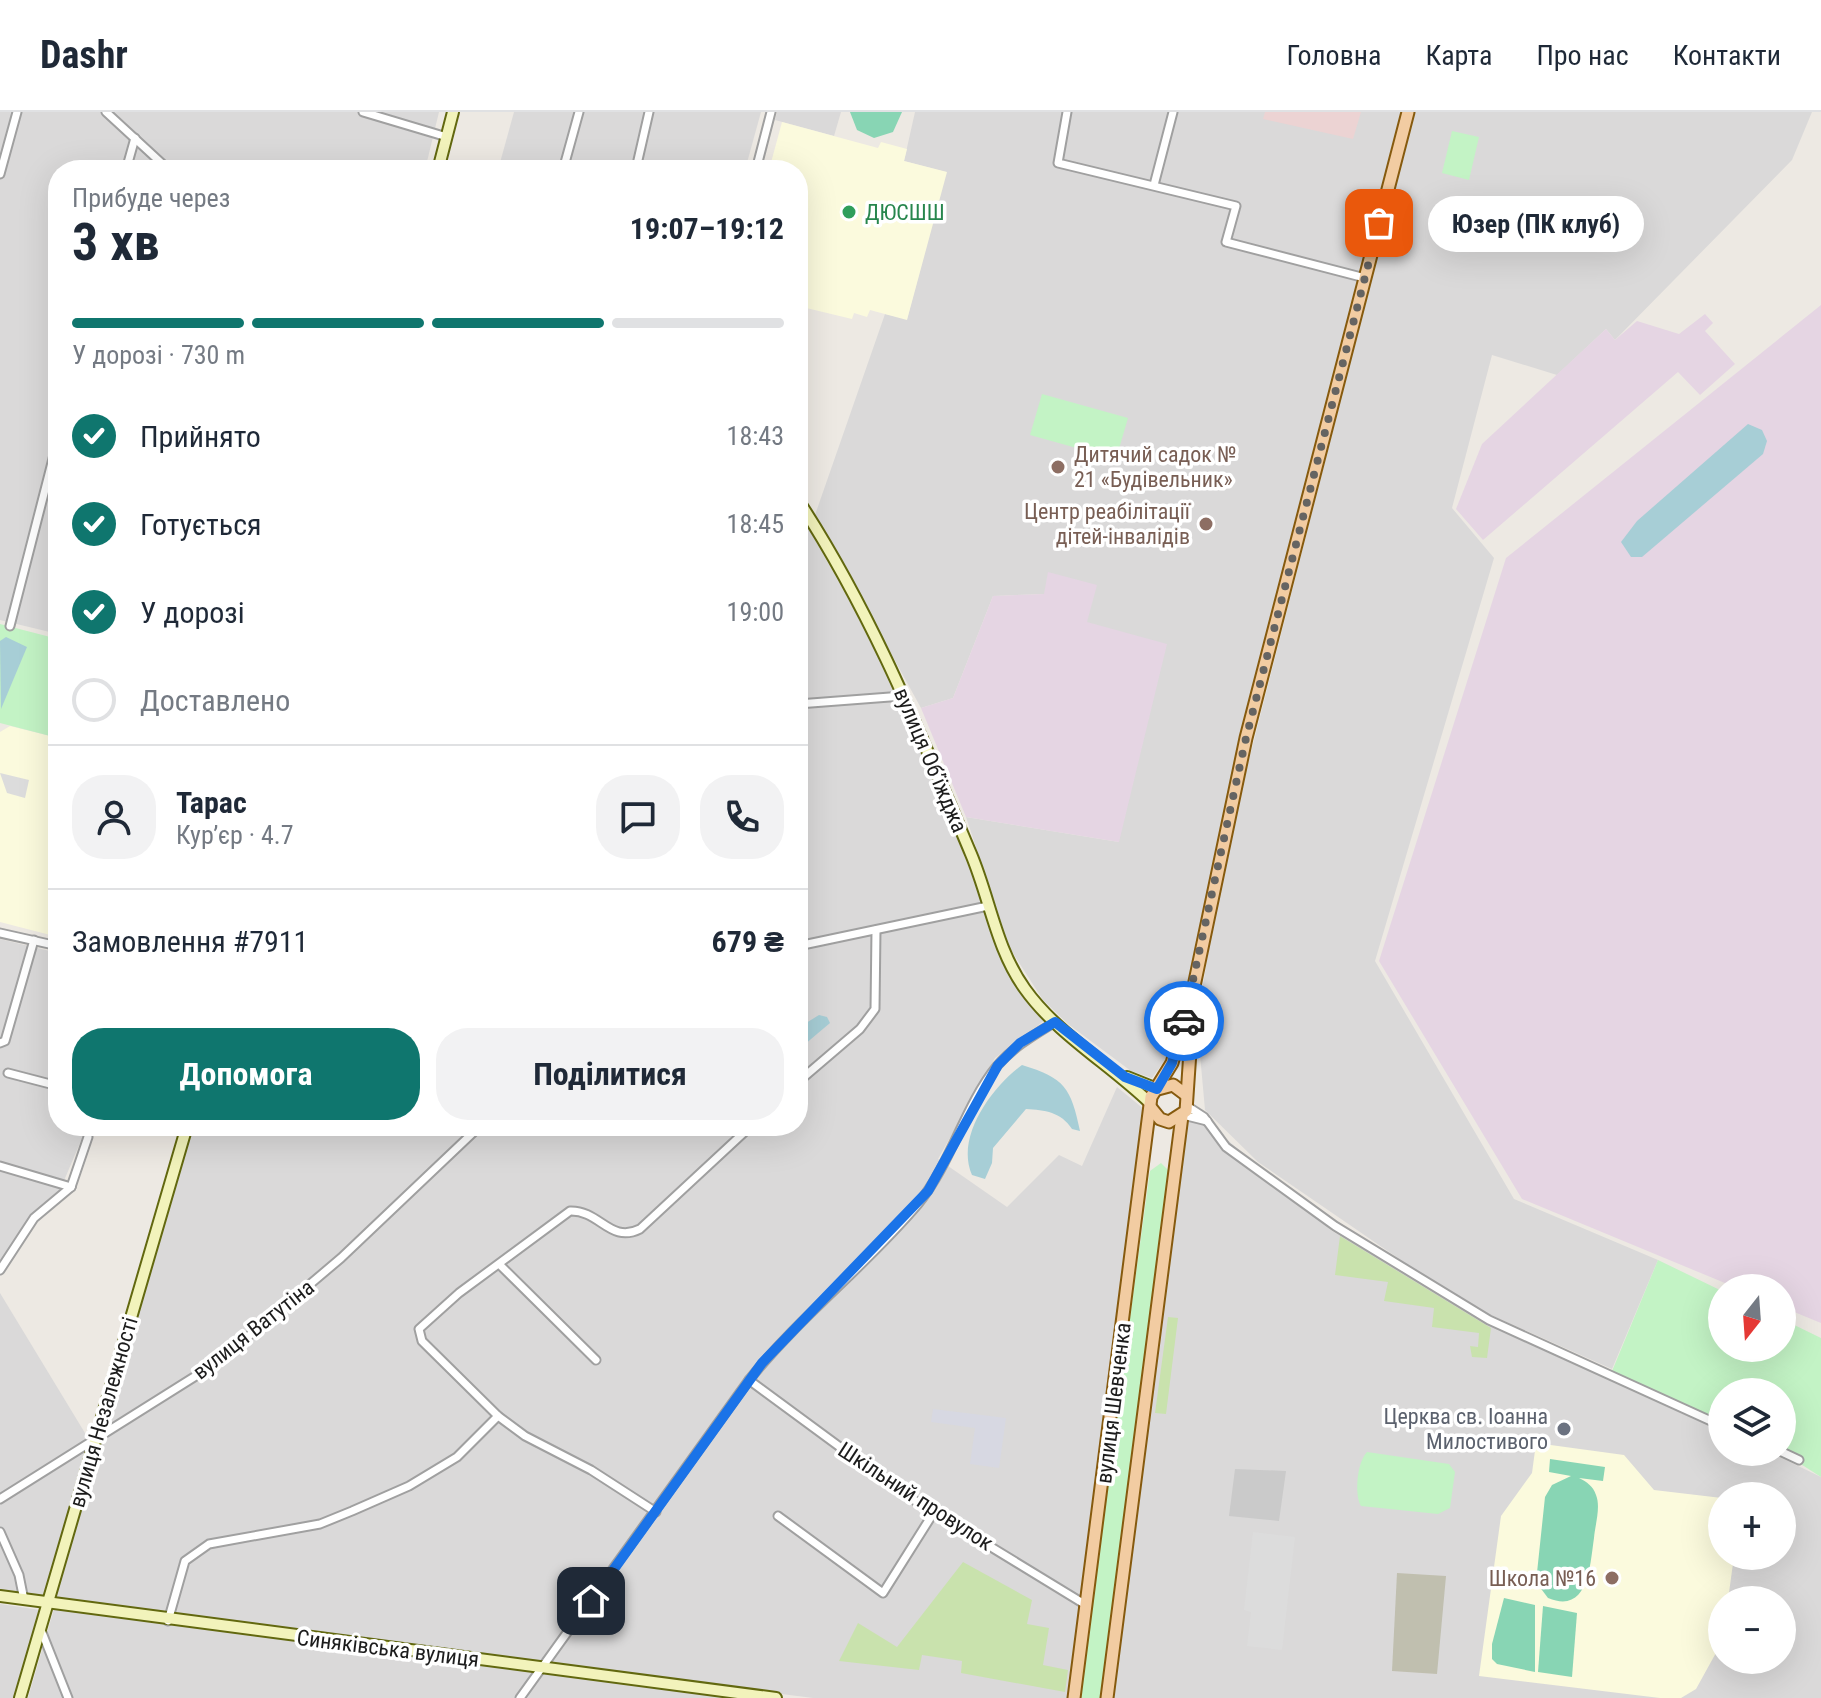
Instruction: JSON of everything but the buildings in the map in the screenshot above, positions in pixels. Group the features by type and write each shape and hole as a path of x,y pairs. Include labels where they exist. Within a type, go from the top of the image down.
{"main road":[{"name":"вулиця Шевченка","path":"1074,1698 1151,1105 1172,1063 1193,991 1246,738 1408,112"},
{"name":"вулиця Шевченка","path":"1107,1698 1184,1108 1193,991"},
{"path":"1151,1105 1164,1121 1184,1108 1173,1085 1157,1089"}],"street":[{"path":"0,174 17,112"},
{"path":"106,112 158,160"},
{"path":"363,112 447,137"},
{"path":"443,160 453,112"},
{"path":"566,160 579,112"},
{"path":"638,160 649,112"},
{"path":"759,160 771,112"},
{"path":"1067,112 1058,163 1236,206 1226,242 1365,278"},
{"path":"1154,185 1173,112"},
{"path":"129,160 135,138"},
{"path":"10,626 48,478"},
{"name":"вулиця Обʼїжджа","path":"808,517 865,615 903,696 973,858 1013,971 1026,991 1055,1022 1125,1077 1151,1105"},
{"path":"808,703 903,696"},
{"path":"808,944 988,906"},
{"path":"808,1073 860,1029 875,1009 876,930"},
{"path":"0,933 48,944"},
{"path":"0,1043 5,1041 34,940"},
{"path":"520,1698 749,1380 791,1330 918,1203 945,1163 998,1065 1020,1043 1055,1022"},
{"path":"8,1073 48,1083"},
{"name":"вулиця Обʼїжджа","path":"1125,1077 1157,1089"},
{"path":"1184,1108 1207,1121 1226,1147 1335,1226 1489,1320 1708,1420"},
{"path":"0,1270 34,1218 71,1187 88,1136"},
{"name":"вулиця Незалежності","path":"20,1698 184,1136"},
{"name":"вулиця Ватутіна","path":"0,1499 218,1362 269,1322 469,1136"},
{"path":"656,1512 591,1470 525,1436 498,1416 418,1336 419,1329 459,1293 570,1211 592,1214 616,1234 630,1234 640,1229 740,1136"},
{"path":"0,1166 71,1187"},
{"path":"500,1265 596,1360"},
{"name":"Шкільний провулок","path":"749,1380 901,1492 1087,1605"},
{"path":"168,1621 185,1561 209,1544 320,1524 409,1486 457,1457 498,1416"},
{"path":"778,1516 883,1593 934,1512"},
{"path":"0,1532 19,1575 24,1600"},
{"name":"Синяківська вулиця","path":"0,1596 168,1621 776,1698"},
{"path":"41,1630 68,1698"}],"shaded area":[{"path":"0,112 439,112 427,160 48,160 48,632 0,620"},
{"path":"514,112 761,112 748,160 501,160"},
{"path":"777,112 841,112 834,136 775,120"},
{"path":"915,112 1402,112 1244,723 1189,982 1165,1060 1152,1078 1131,1071 1068,1024 1043,1000 1009,947 966,817 1119,842 1087,622 1045,594 993,596 953,698 921,708 815,515 885,314 907,319 946,172 904,161"},
{"path":"1265,112 1361,112 1353,139 1263,119"},
{"path":"1414,112 1812,112 1792,160 1615,340 1606,329 1557,375 1492,355 1452,508 1494,558 1375,961 1514,1199 1658,1260 1612,1369 1484,1312 1411,1267 1258,1162 1205,1110 1197,1021 1224,858"},
{"path":"782,122 878,148 881,142 907,149 904,161 947,172 907,320 870,310 867,317 854,313 852,319 808,308 808,160 772,160"},
{"path":"1821,305 1821,1323 1796,1313 1796,1274 1708,1276 1522,1199 1379,961 1506,558"},
{"path":"1705,314 1713,323 1705,331 1735,364 1700,395 1678,372 1483,540 1456,509 1482,444 1606,329 1615,340 1637,321 1679,334"},
{"path":"808,528 887,667 983,902 1004,963 1045,1020 995,1058 938,1159 1007,1207 1059,1155 1082,1166 1117,1087 1145,1110 1069,1698 813,1698 55,1600 181,1136 808,1136"},
{"path":"1048,572 1097,585 1087,622 1167,644 1119,842 966,817 921,708 953,698 993,596 1044,594"},
{"path":"10,726 48,736 48,934 0,922 0,732"},
{"path":"0,773 29,780 25,798 7,793"},
{"path":"0,939 48,951 48,1136 83,1136 60,1190 30,1215 0,1262"},
{"path":"1193,1118 1208,1123 1332,1231 1493,1324 1708,1424 1708,1466 1796,1465 1821,1477 1821,1698 1112,1698 1186,1121"},
{"path":"0,1293 88,1438 46,1598 0,1592"},
{"path":"933,1409 1006,1418 999,1468 970,1464 975,1428 931,1422"},
{"name":"Школа №16","path":"1536,1443 1624,1455 1654,1490 1708,1496 1708,1570 1732,1570 1730,1586 1708,1586 1708,1667 1696,1689 1681,1698 1660,1698 1479,1676 1501,1516 1532,1473"},
{"path":"1235,1469 1286,1471 1279,1521 1229,1516"},
{"path":"1253,1532 1295,1537 1282,1650 1247,1646 1251,1612 1244,1610"},
{"path":"1397,1573 1446,1576 1437,1674 1392,1671"},
{"path":"0,1604 40,1610 14,1698 0,1698"},
{"path":"54,1609 745,1698 28,1698"}],"green space":[{"path":"850,112 902,112 893,132 874,138 857,130"},
{"path":"1452,131 1479,137 1469,180 1442,173"},
{"path":"1042,394 1128,418 1116,459 1030,435"},
{"path":"0,624 48,636 48,735 0,723"},
{"path":"1161,1163 1171,1173 1100,1698 1078,1698 1150,1171"},
{"path":"1340,1236 1491,1328 1487,1358 1472,1357 1470,1346 1478,1347 1479,1333 1432,1327 1434,1308 1384,1301 1388,1282 1335,1275"},
{"path":"1658,1260 1708,1284 1708,1362 1796,1362 1796,1326 1821,1338 1821,1477 1796,1461 1796,1378 1708,1378 1708,1420 1610,1376"},
{"path":"1168,1317 1178,1318 1166,1414 1155,1413"},
{"path":"1367,1452 1449,1464 1455,1472 1450,1508 1438,1514 1361,1506 1358,1479"},
{"path":"1550,1459 1605,1467 1603,1481 1579,1478 1595,1492 1598,1505 1591,1561 1580,1593 1562,1601 1548,1598 1536,1582 1545,1497 1552,1485 1571,1476 1549,1472"},
{"path":"963,1562 1032,1600 1027,1624 1049,1628 1043,1665 1068,1670 1065,1692 961,1673 962,1661 922,1655 919,1670 839,1661 858,1623 897,1647"},
{"path":"1504,1598 1535,1605 1535,1672 1497,1664 1492,1659 1492,1644"},
{"path":"1543,1606 1577,1613 1572,1677 1538,1672"}],"water":[{"path":"1748,424 1762,430 1767,441 1763,454 1642,557 1631,557 1621,542 1637,521"},
{"path":"6,637 27,647 1,709 0,641"},
{"path":"819,1015 827,1017 830,1023 808,1042 808,1022"},
{"path":"1022,1065 1048,1075 1064,1087 1073,1104 1080,1131 1072,1129 1052,1113 1026,1109 993,1148 992,1163 985,1179 972,1175 968,1145 972,1129 999,1086"}],"way so far":[{"path":"1184,1021 1246,738 1379,223"}],"place":[{"name":"ДЮСШШ","path":"849,212"},
{"name":"Юзер (ПК клуб)","path":"1379,223"},
{"name":"Дитячий садок № 21 «Будівельник»","path":"1058,467"},
{"name":"Центр реабілітації дітей-інвалідів","path":"1206,524"},
{"name":"Церква св. Іоанна Милостивого","path":"1564,1429"},
{"name":"Школа №16","path":"1612,1578"}],"route":[{"path":"591,1601 762,1363 928,1191 990,1076 1008,1054 1055,1022 1125,1077 1157,1089 1172,1063 1184,1021"}]}
